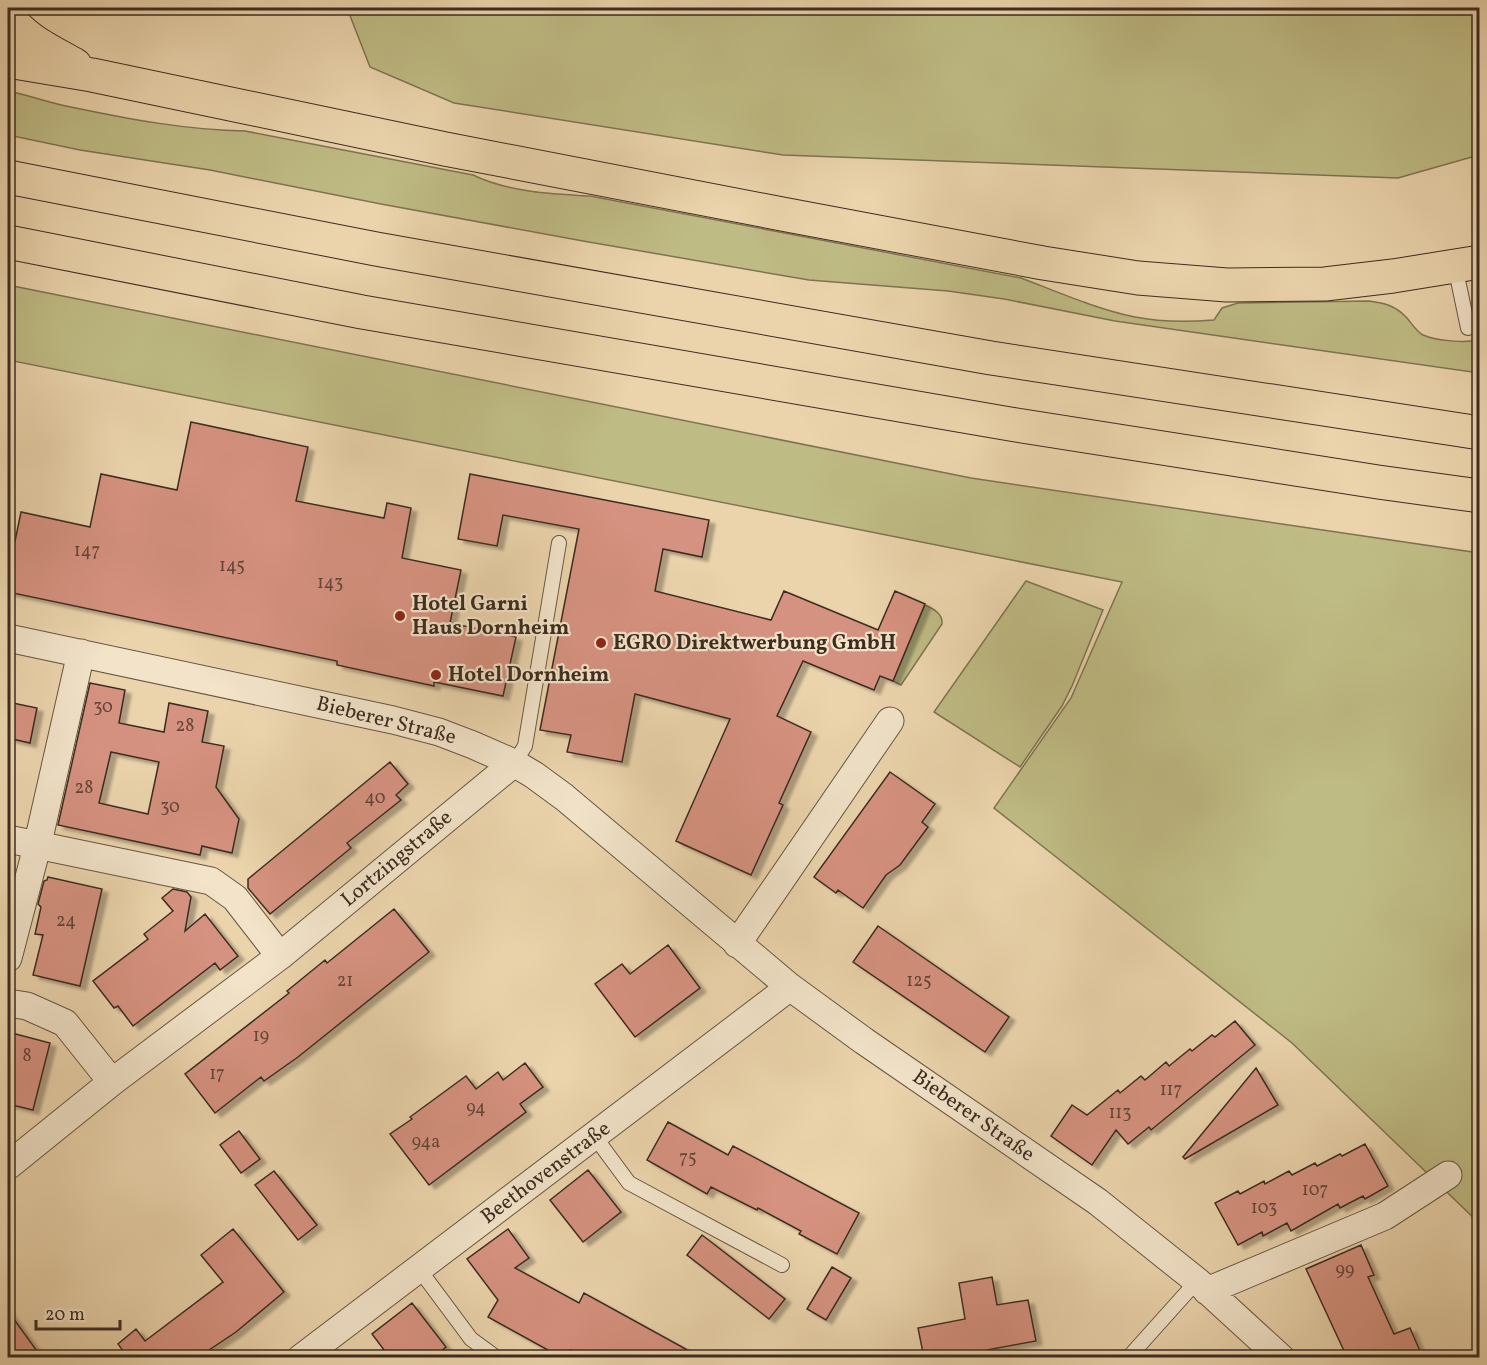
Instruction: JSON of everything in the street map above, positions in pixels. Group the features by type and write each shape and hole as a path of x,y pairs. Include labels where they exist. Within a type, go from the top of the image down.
{"highway":[{"path":"8,16 20,30 43,48 92,75"},
{"path":"8,61 92,75 503,160 1043,263 1138,278 1227,285 1325,284 1472,263"},
{"path":"8,177 376,249 980,356 1479,433"},
{"path":"8,242 362,312 1010,424 1479,496"}],"street":[{"name":"Bieberer Straße","path":"8,638 393,720 439,732 514,763 564,797 790,987 864,1041 1098,1202 1202,1286 1281,1358"},
{"path":"8,958 37,847 81,653"},
{"path":"737,944 778,894 890,721"},
{"name":"Lortzingstraße","path":"8,1166 112,1082 280,956 514,763"},
{"path":"8,839 37,847 211,881 235,898 280,956"},
{"name":"Beethovenstraße","path":"301,1358 790,987"},
{"path":"8,1003 27,1006 65,1023 112,1082"},
{"path":"1202,1286 1385,1216 1448,1175"}],"lane":[{"path":"1468,328 1472,263"},
{"path":"514,763 525,746 559,543"},
{"path":"594,1137 629,1183 782,1265"},
{"path":"419,1269 471,1339 497,1358"},
{"path":"1128,1358 1202,1286"}],"shaded area":[{"path":"347,8 1479,8 1479,155 1398,178 783,155 454,103 370,67"},
{"path":"8,91 114,116 179,126 245,131 473,175 515,189 590,196 1021,278 1092,305 1145,319 1214,320 1222,308 1238,303 1369,301 1380,303 1399,311 1423,335 1451,341 1479,340 1479,373 1115,321 1004,299 948,291 809,280 381,204 210,170 80,150 8,135"},
{"path":"8,285 971,478 1479,553 1479,1223 1292,1043 994,808 1071,698 1122,582 8,360"},
{"path":"1026,581 1103,610 1062,706 1020,767 934,712"},
{"path":"925,605 935,610 942,624 901,685 893,681"}],"building":[{"path":"191,422 308,447 296,501 384,518 387,503 411,508 402,558 461,570 450,623 516,637 503,696 434,682 434,686 337,665 337,661 8,592 8,575 21,512 90,527 101,474 177,490"},
{"path":"470,474 709,520 702,557 663,549 655,591 771,620 784,591 878,630 895,591 925,604 893,681 880,676 874,690 803,661 777,716 811,732 779,803 783,805 751,875 676,841 730,719 635,694 622,762 567,752 571,735 540,730 579,529 503,515 497,546 458,539"},
{"path":"90,683 125,690 119,723 164,732 169,703 208,711 202,742 224,746 216,787 239,819 232,853 202,846 200,855 58,825","holes":["111,752 159,762 148,814 99,803"]},
{"path":"8,702 37,708 30,743 8,738"},
{"path":"390,762 408,784 396,795 401,800 347,843 351,848 270,914 248,888 248,879"},
{"path":"890,772 935,804 922,822 928,827 900,865 886,875 863,908 838,890 836,893 814,877"},
{"path":"48,877 102,889 80,986 33,975 43,935 35,934 41,907 38,904 44,881"},
{"path":"173,889 187,892 191,897 185,931 205,914 238,956 220,970 215,963 133,1026 118,1006 114,1008 93,981 148,939 144,934 173,911 162,898"},
{"path":"394,909 429,952 298,1057 264,1081 261,1077 215,1113 185,1074 289,993 287,991 325,960 327,963"},
{"path":"878,926 1009,1017 985,1052 853,962"},
{"path":"668,945 700,988 635,1037 595,984 622,964 630,974"},
{"path":"1235,1021 1255,1045 1151,1130 1149,1127 1128,1144 1116,1130 1092,1165 1051,1136 1072,1105 1087,1115 1118,1090 1120,1093 1141,1076 1145,1080 1166,1062 1169,1066 1190,1049 1192,1051 1212,1035 1215,1037"},
{"path":"8,1032 50,1043 33,1110 8,1104"},
{"path":"525,1063 543,1087 520,1104 526,1112 429,1185 390,1134 466,1076 476,1089 498,1072 503,1080"},
{"path":"1256,1068 1278,1105 1185,1159 1183,1157"},
{"path":"668,1122 728,1155 733,1146 859,1213 837,1254 799,1234 801,1231 758,1208 757,1210 711,1187 707,1194 647,1160"},
{"path":"239,1131 260,1159 241,1173 220,1145"},
{"path":"1365,1144 1388,1186 1365,1199 1363,1196 1340,1208 1338,1204 1291,1231 1287,1223 1263,1236 1262,1232 1238,1245 1215,1203 1238,1191 1240,1194 1264,1181 1265,1184 1289,1171 1292,1175 1315,1163 1317,1166"},
{"path":"588,1170 621,1212 583,1242 550,1200"},
{"path":"274,1171 317,1225 298,1240 255,1185"},
{"path":"233,1229 284,1292 236,1332 197,1358 122,1358 126,1355 118,1344 136,1329 145,1341 223,1282 201,1255"},
{"path":"508,1229 529,1258 515,1268 579,1303 584,1293 702,1358 584,1358 571,1350 555,1354 488,1317 498,1300 467,1259"},
{"path":"702,1235 785,1299 769,1319 687,1255"},
{"path":"1361,1245 1374,1275 1368,1277 1394,1334 1410,1328 1423,1358 1338,1358 1345,1353 1306,1269"},
{"path":"832,1267 851,1278 826,1320 807,1309"},
{"path":"992,1277 997,1305 1028,1300 1036,1341 986,1350 987,1358 924,1358 918,1328 965,1319 959,1283"},
{"path":"412,1303 446,1347 432,1358 390,1358 372,1334"},
{"path":"8,1311 42,1358 8,1358"}],"place":[{"name":"Hotel Garni Haus Dornheim","path":"400,616"},
{"name":"EGRO Direktwerbung GmbH","path":"601,643"},
{"name":"Hotel Dornheim","path":"436,675"}]}
